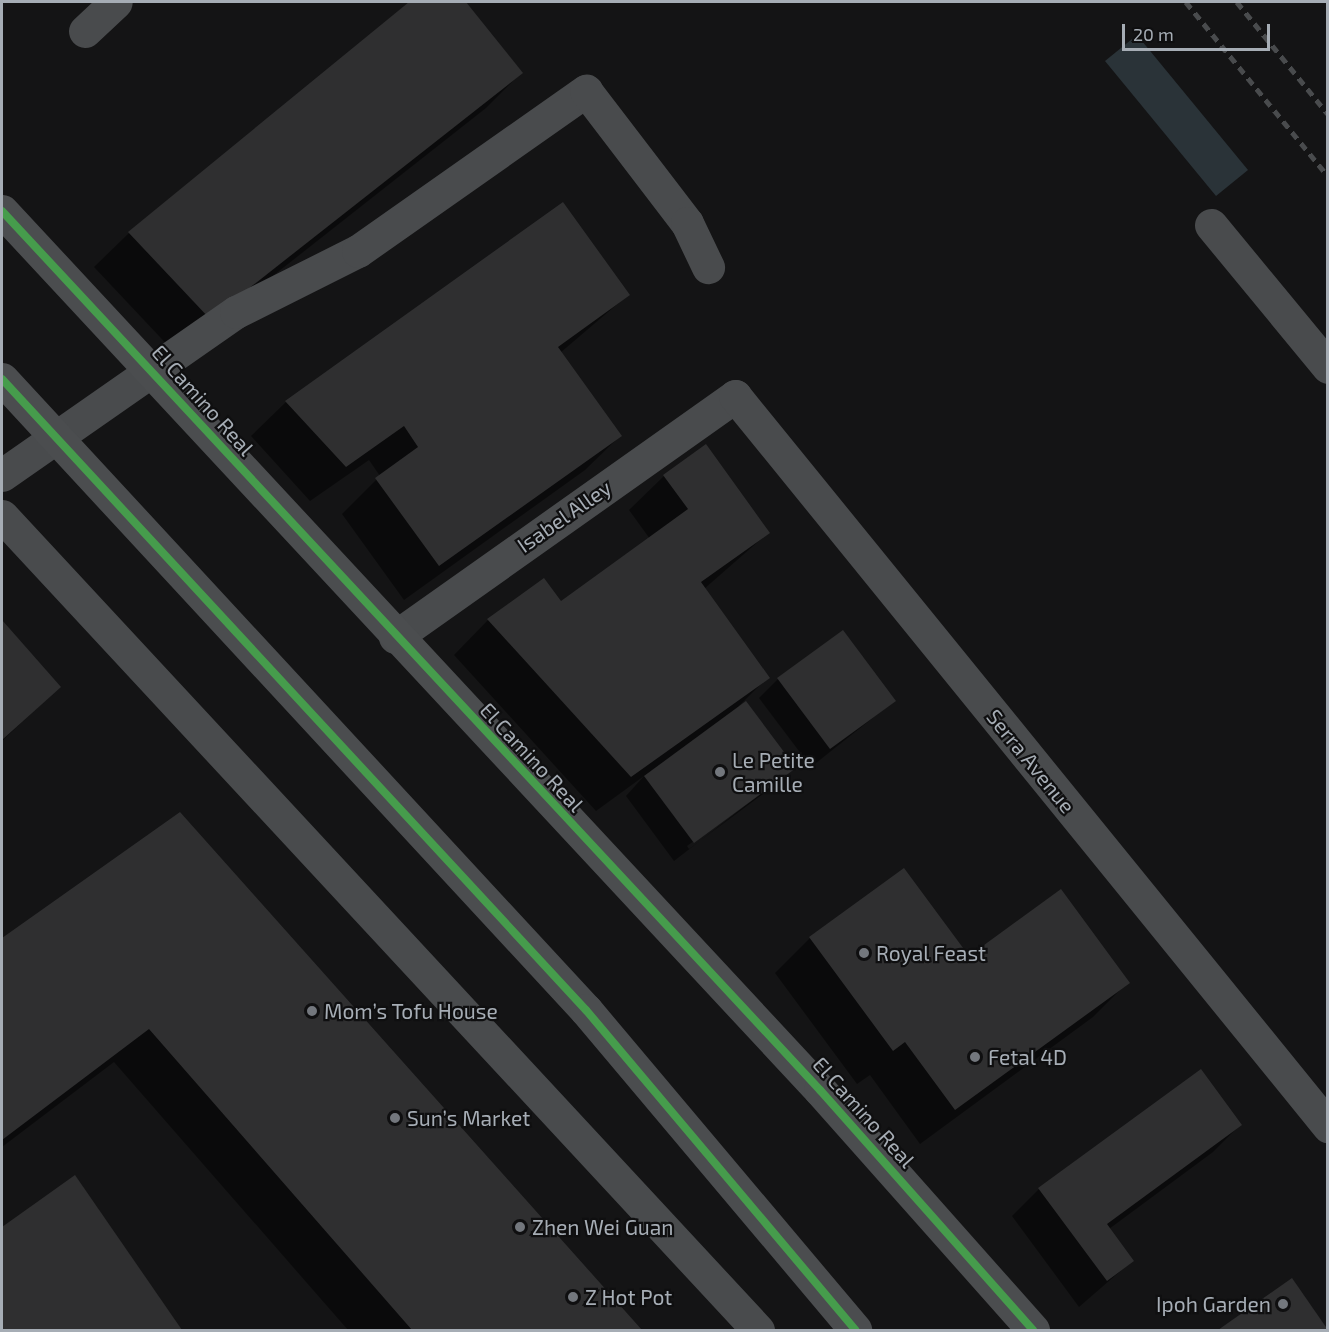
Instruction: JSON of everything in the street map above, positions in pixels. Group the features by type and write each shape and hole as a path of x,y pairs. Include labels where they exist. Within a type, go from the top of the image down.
{"main road":[{"name":"El Camino Real","path":"2,211 154,373 395,637 820,1090 1033,1330"},
{"path":"2,379 57,442 586,1010 855,1330"}],"street":[{"path":"85,31 116,2"},
{"path":"2,475 57,442 236,312 358,251 586,92 687,223 708,267"},
{"path":"1211,225 1328,367"},
{"name":"Isabel Alley","path":"395,637 735,396"},
{"name":"Serra Avenue","path":"735,396 1328,1126"},
{"path":"2,516 758,1330"}],"shaded area":[{"path":"1137,35 1248,170 1216,196 1105,61"}],"building":[{"path":"409,2 466,2 523,73 210,319 128,232"},
{"path":"563,202 630,295 558,347 622,436 439,566 375,478 418,447 404,426 346,467 285,401"},
{"path":"706,444 770,533 701,582 770,678 631,777 487,619 544,578 561,601 688,509 663,475"},
{"path":"2,620 61,687 2,740"},
{"path":"843,630 896,701 830,749 777,678"},
{"name":"Le Petite Camille","path":"746,701 796,768 694,843 644,776"},
{"path":"180,812 642,1330 412,1330 149,1029 2,1140 2,938"},
{"path":"904,868 969,956 1061,889 1130,983 955,1110 905,1042 893,1051 809,937"},
{"path":"1201,1069 1242,1125 1107,1224 1134,1261 1107,1281 1038,1188"},
{"path":"75,1175 182,1330 2,1330 2,1227"},
{"name":"Ipoh Garden","path":"1292,1278 1328,1330 1218,1330"}],"railway":[{"path":"1186,2 1328,176"},
{"path":"1237,2 1328,114"}],"cycle path":[{"path":"2,211 820,1090 1033,1330"},
{"path":"2,379 586,1010 855,1330"}],"place":[{"name":"Le Petite Camille","path":"720,772"},
{"name":"Royal Feast","path":"864,953"},
{"name":"Mom’s Tofu House","path":"312,1011"},
{"name":"Fetal 4D","path":"975,1057"},
{"name":"Sun’s Market","path":"395,1118"},
{"name":"Zhen Wei Guan","path":"520,1227"},
{"name":"Z Hot Pot","path":"573,1297"},
{"name":"Ipoh Garden","path":"1283,1304"}]}
